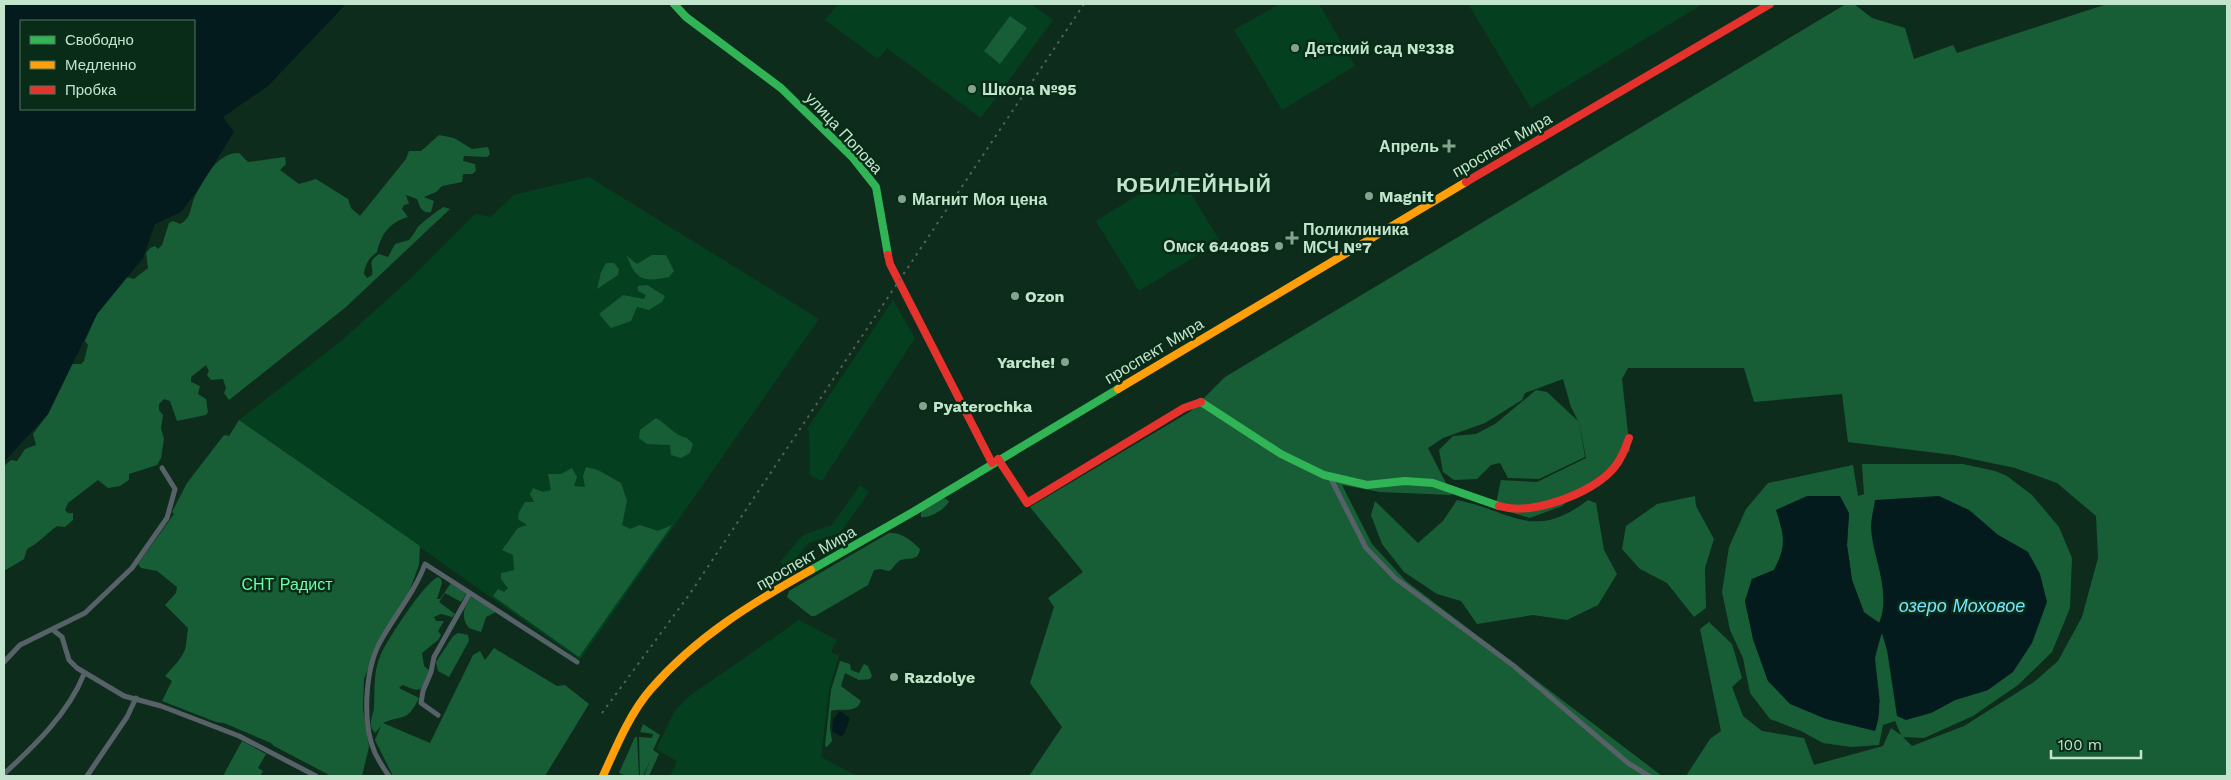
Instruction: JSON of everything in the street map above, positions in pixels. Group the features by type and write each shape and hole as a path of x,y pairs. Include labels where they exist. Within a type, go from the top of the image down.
{"street":[{"name":"улица Попова","path":"674,4 686,17 782,88 869,176 876,187 879,199 890,264 995,462 1026,502 1030,502 1184,408 1202,402 1298,462 1330,477"},
{"name":"проспект Мира","path":"603,776 620,739 650,690 688,651 709,633 784,584 913,512 1770,4"},
{"path":"1330,477 1370,486 1413,481 1438,484 1465,492 1510,510 1525,511 1550,504 1600,479 1611,470 1620,458 1629,438"},
{"path":"4,662 20,645 54,630 85,613 132,568 167,518 175,489 162,468"},
{"path":"1330,477 1366,548 1395,578 1514,666 1628,763 1649,776"},
{"path":"389,776 374,752 371,738 367,713 370,663 380,643 412,593 425,564 577,662"},
{"path":"438,715 421,704 423,691 434,657 470,593"},
{"path":"54,630 62,637 69,660 84,674 124,696 136,698 239,736 316,776"},
{"path":"4,774 50,728 70,702 84,674"},
{"path":"87,776 127,717 136,698"}],"shaded area":[{"name":"Школа №95","path":"838,4 1031,4 1053,20 981,118 887,48 878,59 825,20"},
{"name":"Детский сад №338","path":"1279,4 1319,4 1355,66 1282,110 1234,30"},
{"path":"1468,4 1703,4 1531,108"},
{"path":"1177,171 1220,241 1139,291 1096,221"},
{"path":"589,177 819,319 580,660 239,420 340,342 410,279 475,214 491,217 514,195"},
{"path":"893,300 915,338 822,481 810,475 809,431 807,429"},
{"path":"860,485 869,492 840,533 809,543 787,568 780,562 803,535 832,525"},
{"path":"799,620 837,640 831,652 839,656 829,690 821,757 857,776 670,776 677,761 656,749 675,711 691,695"}],"green space":[{"path":"1846,4 1854,4 1872,18 1905,28 1914,59 1953,45 1957,53 2107,4 2227,4 2227,776 1686,776 1710,739 1721,731 1700,629 1709,622 1732,644 1742,678 1732,687 1743,716 1762,731 1804,738 1814,765 1883,746 1891,728 1901,735 1895,721 1883,725 1879,745 1851,747 1823,743 1801,731 1770,719 1750,693 1743,658 1730,630 1722,592 1729,547 1746,509 1768,483 1853,465 1858,496 1864,494 1862,464 1963,464 1995,471 2007,476 2032,495 2059,527 2072,558 2070,608 2052,652 2018,685 1973,716 1924,738 1903,737 1912,746 1964,726 2034,682 2058,661 2082,617 2098,558 2096,516 2057,483 2015,468 1953,455 1848,442 1842,394 1754,402 1744,368 1628,368 1622,379 1630,451 1562,506 1530,518 1495,508 1501,480 1537,482 1586,458 1579,422 1585,457 1539,479 1508,478 1500,463 1491,465 1477,479 1454,480 1443,472 1439,450 1453,436 1476,434 1495,424 1536,390 1547,392 1578,421 1571,407 1563,379 1525,393 1522,400 1485,423 1443,438 1428,448 1452,495 1380,492 1342,485 1372,544 1406,581 1662,776 1029,776 1062,727 1030,683 1054,607 1048,598 1083,572 1030,507 1191,411 1225,377","holes":["1969,510 1998,535 2028,552 1988,690 1955,700 1931,713 1887,650 1882,632 1875,658 1880,703 1768,681 1753,639 1745,601 1752,579 1774,570 1783,552 1783,530 1849,513 1847,545 1852,580 1864,613 1880,623 1883,594 1875,545"]},
{"path":"1010,16 1027,28 1000,64 984,51"},
{"path":"439,135 454,138 472,149 488,147 490,154 487,157 464,156 463,161 475,164 476,171 472,174 463,174 462,182 442,186 436,192 424,197 434,201 431,212 423,211 417,199 406,195 409,204 404,205 402,209 408,217 396,222 384,234 377,252 366,264 364,274 367,278 372,275 371,264 375,257 379,254 388,257 395,244 409,240 418,227 431,216 444,207 450,209 346,307 229,400 224,393 226,388 223,379 211,380 207,375 209,371 206,365 191,377 191,382 200,386 198,394 206,399 208,412 206,415 177,421 170,401 164,399 159,404 159,410 163,415 161,428 164,439 161,458 157,465 129,474 129,480 120,486 108,488 98,480 68,503 65,510 68,513 73,513 73,520 65,527 57,526 27,549 24,559 4,571 4,466 11,460 17,461 25,449 36,445 33,434 48,414 72,364 81,364 84,361 88,345 85,341 97,314 127,277 134,279 148,268 146,253 150,248 155,246 158,249 162,245 169,223 173,221 180,224 186,220 200,185 217,163 224,157 239,153 248,162 285,157 286,164 280,170 299,184 316,179 348,199 351,208 360,216 406,159 409,151 421,151"},
{"path":"652,255 666,255 674,271 669,277 642,278 634,271 627,256 637,264"},
{"path":"606,263 614,263 619,269 618,275 597,289 601,272"},
{"path":"647,285 665,296 662,302 649,310 637,307 631,321 611,328 599,314 623,295 644,299 646,295 638,291 638,286"},
{"path":"656,418 693,444 690,453 681,458 671,455 670,445 647,444 639,438 640,430"},
{"name":"СНТ Радист","path":"239,420 420,546 419,565 409,592 378,644 364,679 363,708 369,747 362,776 331,776 271,743 224,723 216,722 162,701 172,681 165,676 178,662 185,649 188,628 165,605 176,593 177,587 157,571 141,568 138,564 174,514 172,512 187,483 224,435 229,436"},
{"path":"586,467 598,470 621,483 627,501 622,525 630,529 640,525 658,531 672,525 579,657 493,596 498,589 504,592 508,588 501,579 501,573 514,570 513,555 502,550 518,528 527,525 518,519 519,512 525,502 534,502 530,494 533,488 543,492 551,490 548,474 561,474 572,468 577,477 574,486 585,487 583,476"},
{"path":"1695,496 1696,506 1714,539 1705,568 1706,608 1694,617 1667,583 1640,569 1622,549 1626,526 1657,504"},
{"path":"944,498 949,501 941,510 933,515 921,517 921,511"},
{"path":"1457,500 1522,520 1537,521 1552,519 1569,513 1588,500 1596,503 1604,550 1617,574 1598,605 1567,620 1533,615 1477,624 1461,601 1437,594 1404,572 1382,544 1371,515 1375,501 1418,543 1443,521"},
{"path":"889,533 906,537 920,549 919,554 914,558 901,560 889,571 874,570 868,585 815,616 811,616 787,597 789,591"},
{"path":"438,577 442,583 437,599 440,599 451,583 467,593 461,602 445,593 439,602 455,614 452,617 441,614 434,617 436,621 444,621 438,631 441,635 438,640 422,653 424,666 430,671 421,689 416,690 402,685 399,688 419,698 408,715 383,723 430,743 473,655 480,651 485,660 494,648 557,686 565,685 589,704 545,776 393,776 375,740 381,726 375,733 371,727 378,660 407,612 424,589"},
{"path":"471,597 496,612 486,617 481,632 469,628 466,624 465,609"},
{"path":"458,633 468,635 469,641 449,677 438,671 436,662 453,636"},
{"path":"840,661 850,664 851,670 859,673 864,664 868,666 872,676 870,679 859,680 845,673 841,686 861,701 852,709 831,711 830,727 832,741 827,747 825,746 831,690"},
{"path":"643,724 660,735 653,750 659,754 649,776 644,776 651,759 643,776 640,776 639,737 652,738 653,734 640,732"},
{"path":"635,737 637,737 639,776 626,776 619,773"},
{"path":"242,741 266,754 258,768 263,771 260,776 223,776"}],"water":[{"path":"4,4 346,4 268,86 223,117 234,132 198,190 181,212 155,224 143,258 97,314 48,414 4,462"},
{"name":"озеро Моховое","path":"1807,496 1840,496 1849,513 1847,545 1852,580 1864,612 1879,623 1884,599 1881,575 1872,539 1871,527 1875,500 1939,496 1969,510 1998,535 2028,552 2040,574 2047,602 2032,643 2013,672 1988,690 1955,700 1931,713 1906,720 1897,716 1887,650 1882,633 1875,657 1879,713 1875,731 1826,719 1790,704 1768,681 1753,639 1745,601 1752,579 1774,570 1781,554 1783,540 1776,510"},
{"path":"840,711 850,718 844,735 840,736 832,731 833,719"}],"railway":[{"path":"602,713 689,595 1084,4"}],"traffic: fast":[{"path":"674,4 686,17 781,88 853,158 876,187 888,255"},
{"path":"811,570 913,512 1118,389"},
{"path":"1201,402 1281,454 1324,475 1367,485 1405,481 1433,483 1499,506"}],"traffic: slow":[{"path":"1118,389 1466,182"},
{"path":"603,776 636,709 643,698 668,670 706,637 746,608 811,570"}],"traffic: jam":[{"path":"1466,182 1770,4"},
{"path":"888,255 890,264 992,463"},
{"path":"998,459 1027,503 1184,408 1201,402"},
{"path":"1499,506 1528,508 1544,505 1560,501 1590,487 1616,466 1629,438"}],"place":[{"name":"Детский сад №338","path":"1295,48"},
{"name":"Школа №95","path":"972,89"},
{"name":"Апрель","path":"1449,146"},
{"name":"Magnit","path":"1369,196"},
{"name":"Магнит Моя цена","path":"902,199"},
{"name":"Поликлиника МСЧ №7","path":"1292,238"},
{"name":"Омск 644085","path":"1279,246"},
{"name":"Ozon","path":"1015,296"},
{"name":"Yarche!","path":"1065,362"},
{"name":"Pyaterochka","path":"923,406"},
{"name":"Razdolye","path":"894,677"}],"district":[{"name":"ЮБИЛЕЙНЫЙ","path":"1194,184"}]}
